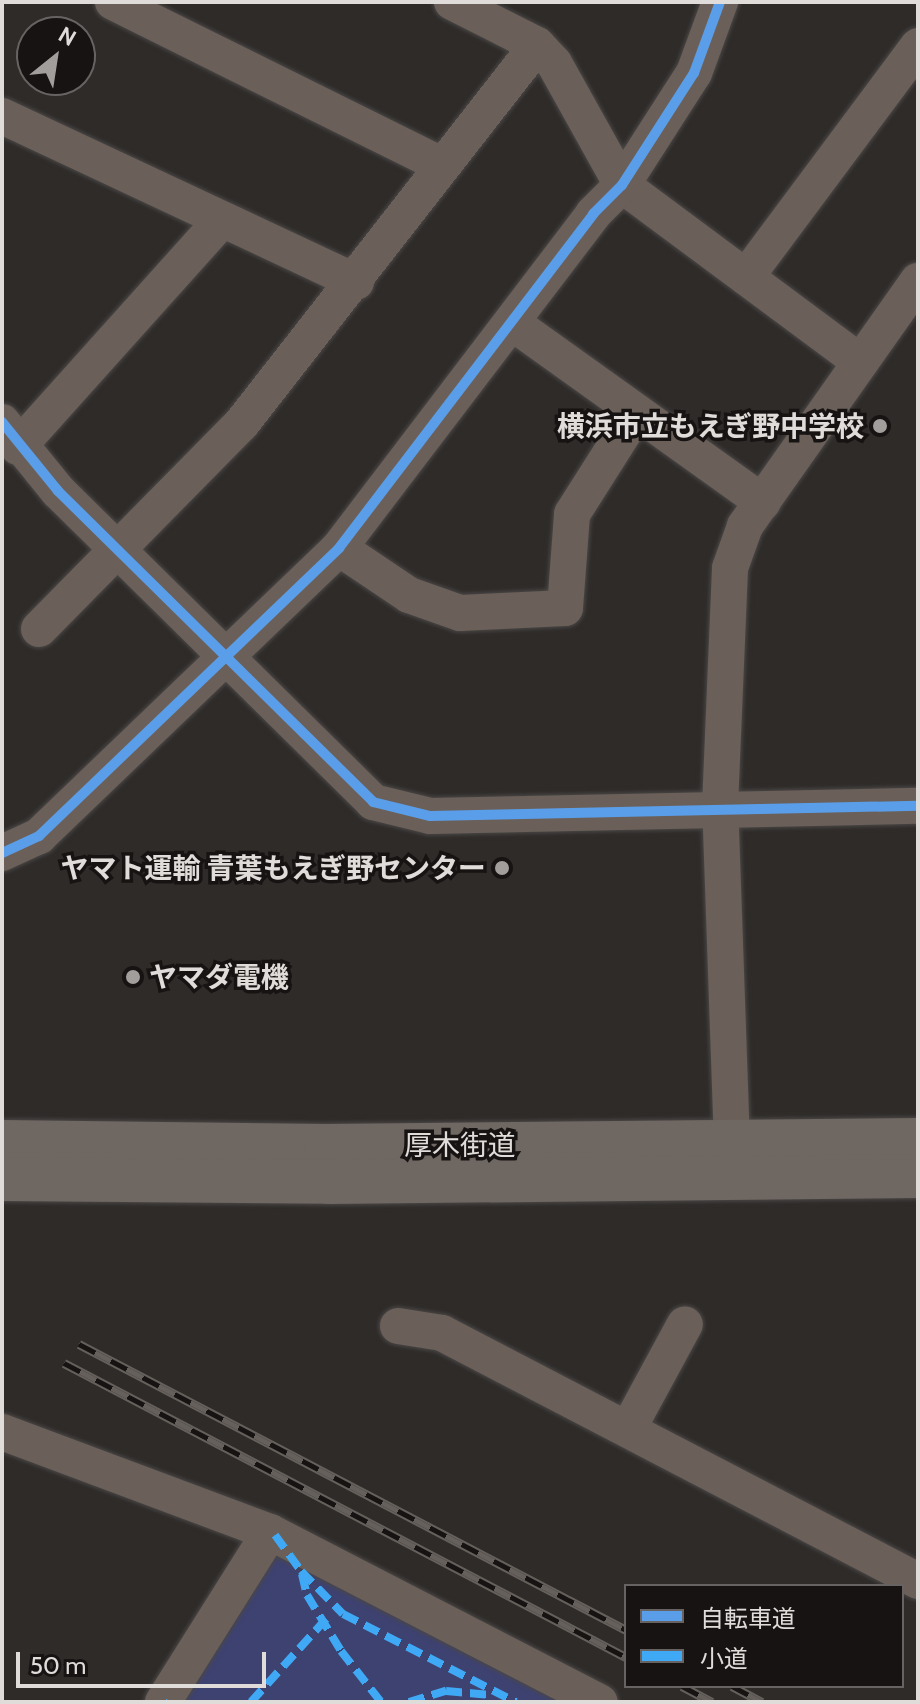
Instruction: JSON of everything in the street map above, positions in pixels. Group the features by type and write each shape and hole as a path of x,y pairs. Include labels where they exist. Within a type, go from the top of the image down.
{"highway":[{"name":"厚木街道","path":"2,1142 732,1144 918,1140"},
{"name":"厚木街道","path":"2,1179 330,1182 918,1176"}],"street":[{"path":"113,2 441,165"},
{"path":"452,2 537,45 554,63 622,185 860,362"},
{"path":"2,853 39,836 226,661 339,548 514,324 593,214 622,185 694,73 720,2"},
{"path":"39,629 120,553 242,423 356,282 441,165 537,45"},
{"path":"746,277 918,46"},
{"path":"2,116 220,222 356,282"},
{"path":"220,222 10,434 226,661 373,802 430,816 720,807 918,806"},
{"path":"732,1144 720,807 730,568 745,526 918,281"},
{"path":"514,324 763,502"},
{"path":"339,548 409,595 460,613 517,614 565,608 572,514 636,413"},
{"path":"628,1429 685,1324"},
{"path":"398,1326 442,1333 918,1581"},
{"path":"2,1432 270,1532 600,1702"},
{"path":"163,1702 270,1532"}],"shaded area":[{"path":"278,1546 581,1702 182,1702"}],"railway":[{"path":"79,1344 624,1629"},
{"path":"64,1363 624,1656"},
{"path":"686,1688 712,1702"},
{"path":"736,1688 762,1702"}],"marked path":[{"path":"275,1535 301,1571 343,1614 516,1702"},
{"path":"302,1574 307,1595 341,1651 381,1702"},
{"path":"251,1702 326,1619"},
{"path":"409,1702 446,1691 491,1695"}],"cycle path":[{"path":"2,853 39,836 339,548 593,214 622,185 694,73 720,2"},
{"path":"2,422 58,491 373,802 430,816 918,806"}],"place":[{"name":"横浜市立もえぎ野中学校","path":"880,426"},
{"name":"ヤマト運輸 青葉もえぎ野センター","path":"502,868"},
{"name":"ヤマダ電機","path":"133,977"}]}
